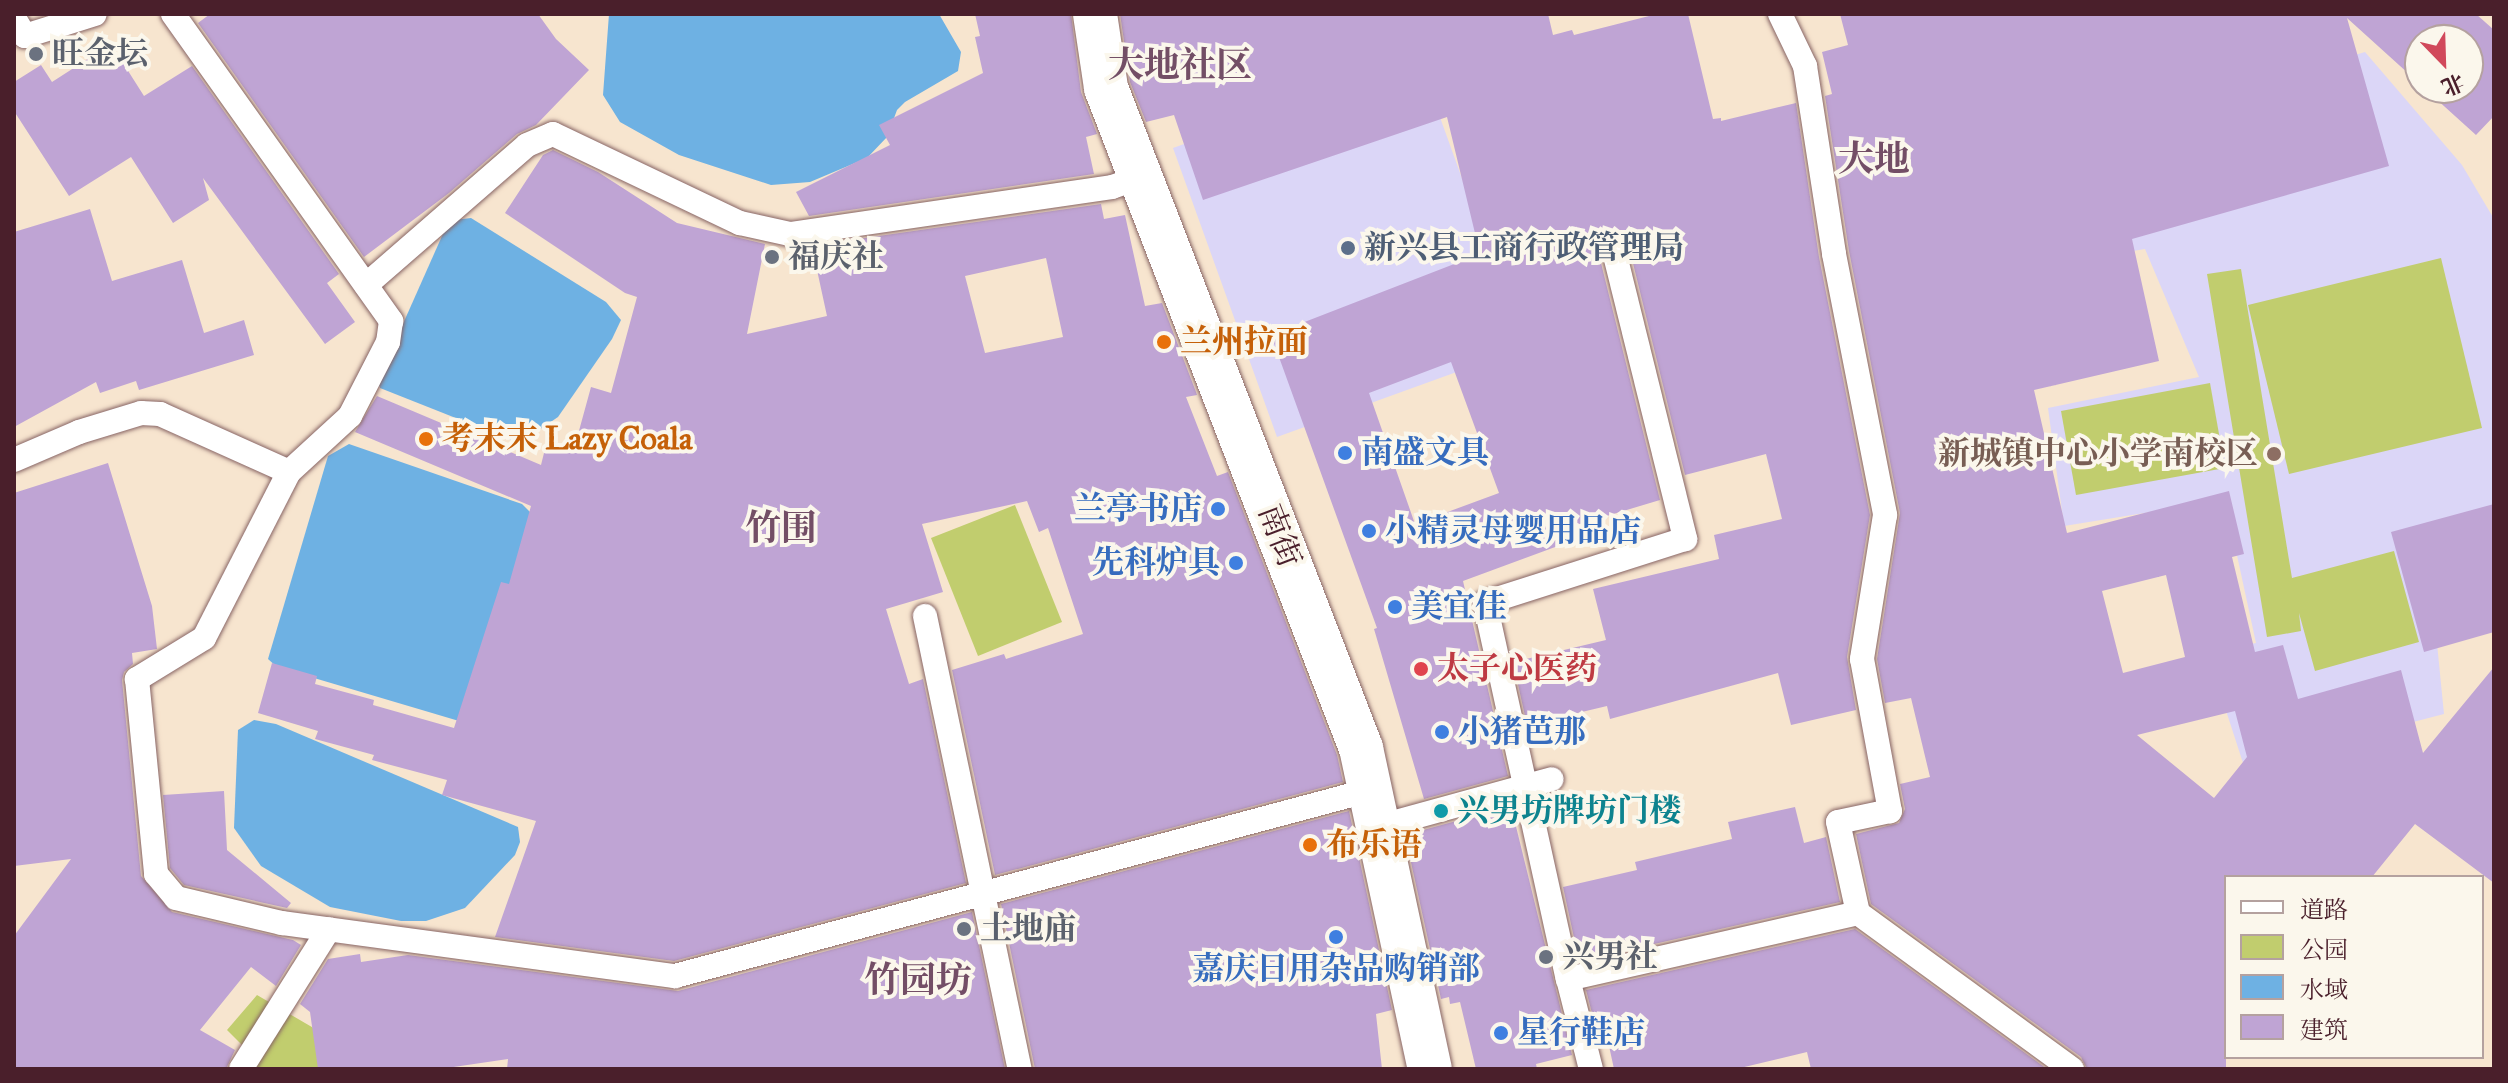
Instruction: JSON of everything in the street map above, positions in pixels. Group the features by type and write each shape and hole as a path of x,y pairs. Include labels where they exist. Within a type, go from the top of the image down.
{"street":[{"name":"南街","path":"1095,14 1106,88 1361,748 1430,1069"}],"lane":[{"path":"14,18 25,36 95,14"},
{"path":"173,14 391,321 388,342 350,416 289,472 204,638 137,679 156,874 176,898 282,923 675,976 981,895 1374,809 1552,779"},
{"path":"1780,14 1805,66 1834,254 1885,515 1862,659 1890,811 1838,822 1858,913 2072,1069"},
{"path":"366,285 527,145 553,134 740,223 790,234 1112,187 1141,177"},
{"path":"1591,1069 1568,979 1485,603 1685,539 1613,247"},
{"path":"14,460 79,432 141,413 160,414 289,472"},
{"path":"925,616 981,895 1020,1069"},
{"path":"1568,979 1858,913"},
{"path":"241,1069 329,929"}],"shaded area":[{"name":"新城镇中心小学南校区","path":"2365,52 2404,97 2404,104 2410,104 2462,165 2494,219 2494,561 2431,583 2444,714 2244,766 2207,652 2256,643 2225,500 2064,526 2048,408 2199,377 2145,249 2127,252 2093,134"},
{"name":"新兴县工商行政管理局","path":"1419,59 1523,348 1277,437 1173,148"}],"green space":[{"path":"2441,258 2482,428 2289,474 2248,305"},
{"path":"2241,269 2292,578 2394,551 2419,642 2315,671 2299,613 2301,631 2267,637 2207,274"},
{"path":"2210,383 2225,468 2076,495 2061,411"},
{"path":"1015,505 1062,622 978,656 931,538"},
{"path":"257,995 317,1030 325,1069 236,1069 246,1049 227,1030"}],"water":[{"path":"609,14 939,14 961,52 958,71 905,102 897,110 887,137 867,158 810,182 771,185 679,155 620,122 603,95"},
{"path":"471,218 606,302 621,320 612,339 558,417 527,438 511,440 380,388 378,380 446,227 454,220"},
{"path":"349,444 522,504 531,513 535,538 459,721 277,667 268,659 328,456"},
{"path":"254,720 276,724 518,827 520,842 515,855 465,908 426,921 401,921 330,907 261,866 234,828 238,730"}],"building":[{"path":"210,14 538,14 556,39 589,70 536,125 517,134 449,193 364,257 198,23"},
{"path":"975,14 1071,14 1081,92 1097,134 1086,137 1094,174 809,216 796,192 890,145 879,125 983,73 975,37 980,36"},
{"path":"1120,14 1548,14 1553,35 1572,30 1574,35 1657,14 1688,14 1713,119 1721,118 1721,121 1796,103 1819,257 1870,515 1847,657 1856,710 1791,725 1778,673 1610,719 1607,706 1527,725 1513,662 1606,640 1593,589 1719,559 1714,535 1782,519 1766,454 1685,475 1628,243 1623,236 1610,232 1602,237 1598,251 1660,500 1580,524 1585,536 1463,581 1508,776 1424,799 1374,629 1377,628 1271,335 1480,254 1447,117 1203,200 1174,115 1146,122 1130,82","holes":["1451,362 1499,493 1415,524 1369,393"]},
{"path":"1840,14 2476,14 2494,30 2494,116 2476,135 2442,104 2484,104 2484,24 2404,24 2404,70 2347,18 2389,166 2132,239 2159,361 2034,390 2067,533 2229,491 2244,554 2232,557 2255,652 2283,645 2298,699 2401,670 2423,753 2494,667 2494,883 2415,824 2374,875 2224,875 2226,1069 2087,1069 2081,1057 1871,904 1856,834 1899,823 1905,809 1900,784 1930,777 1911,698 1885,703 1877,659 1900,513 1849,251 1825,96 1832,94 1822,52 1848,45","holes":["2166,575 2185,657 2123,673 2102,591","2235,711 2247,757 2214,798 2137,735"]},
{"path":"111,44 144,96 192,66 339,274 327,283 355,322 325,344 203,178 209,200 173,223 131,157 69,196 14,111 14,82 41,65 52,82"},
{"path":"553,150 598,172 677,223 765,244 747,334 827,316 812,247 825,250 823,244 1101,204 1104,219 1125,215 1145,306 1162,303 1197,395 1186,397 1217,476 1228,472 1337,755 1343,782 995,875 952,670 1004,654 1006,659 1083,634 1048,528 1039,532 1027,501 922,524 943,592 886,609 909,684 923,679 966,883 674,961 495,937 536,821 442,795 447,780 372,760 374,755 315,739 318,731 258,713 272,663 317,676 315,684 374,700 373,705 454,728 501,582 509,584 531,506 355,432 377,396 541,465 547,441 574,449 591,387 611,393 637,297 625,293 505,213 543,155","holes":["1046,258 1063,337 985,353 965,276"]},
{"path":"90,209 112,281 182,260 204,333 244,320 254,355 139,390 136,381 100,393 96,382 14,427 14,232"},
{"path":"108,463 152,606 157,649 132,653 133,664 124,672 122,680 141,876 172,912 293,940 301,945 276,986 251,967 200,1030 235,1050 226,1069 14,1069 14,936 71,859 14,866 14,493"},
{"path":"2494,504 2494,632 2424,652 2391,532"},
{"path":"224,791 227,850 291,903 287,908 184,885 170,868 163,795"},
{"path":"1511,806 1572,1055 1536,1064 1537,1069 1476,1069 1460,1002 1450,1004 1449,997 1441,999 1405,835"},
{"path":"1795,807 1804,843 1826,837 1840,902 1579,961 1563,887 1637,870 1635,862 1732,839 1728,822"},
{"path":"1349,811 1392,1010 1376,1014 1382,1069 1035,1069 1001,904"},
{"path":"972,912 1005,1069 507,1069 508,1059 440,1069 318,1069 310,1012 300,1004 328,959 360,954 361,962 408,955 678,991"},
{"path":"1855,929 2047,1069 1811,1069 1807,1052 1736,1069 1614,1069 1609,1046 1601,1048 1586,990"}],"place":[{"name":"旺金坛","path":"36,54"},
{"name":"新兴县工商行政管理局","path":"1348,248"},
{"name":"福庆社","path":"772,257"},
{"name":"兰州拉面","path":"1164,342"},
{"name":"考末末 Lazy Coala","path":"426,439"},
{"name":"南盛文具","path":"1345,453"},
{"name":"新城镇中心小学南校区","path":"2274,454"},
{"name":"兰亭书店","path":"1218,509"},
{"name":"小精灵母婴用品店","path":"1369,531"},
{"name":"先科炉具","path":"1236,563"},
{"name":"美宜佳","path":"1395,607"},
{"name":"太子心医药","path":"1421,669"},
{"name":"小猪芭那","path":"1442,732"},
{"name":"兴男坊牌坊门楼","path":"1441,811"},
{"name":"布乐语","path":"1310,845"},
{"name":"土地庙","path":"964,929"},
{"name":"嘉庆日用杂品购销部","path":"1336,937"},
{"name":"兴男社","path":"1546,957"},
{"name":"星行鞋店","path":"1501,1033"}],"district":[{"name":"大地社区","path":"1180,66"},
{"name":"大地","path":"1874,160"},
{"name":"竹围","path":"781,529"},
{"name":"竹园坊","path":"918,981"}]}
